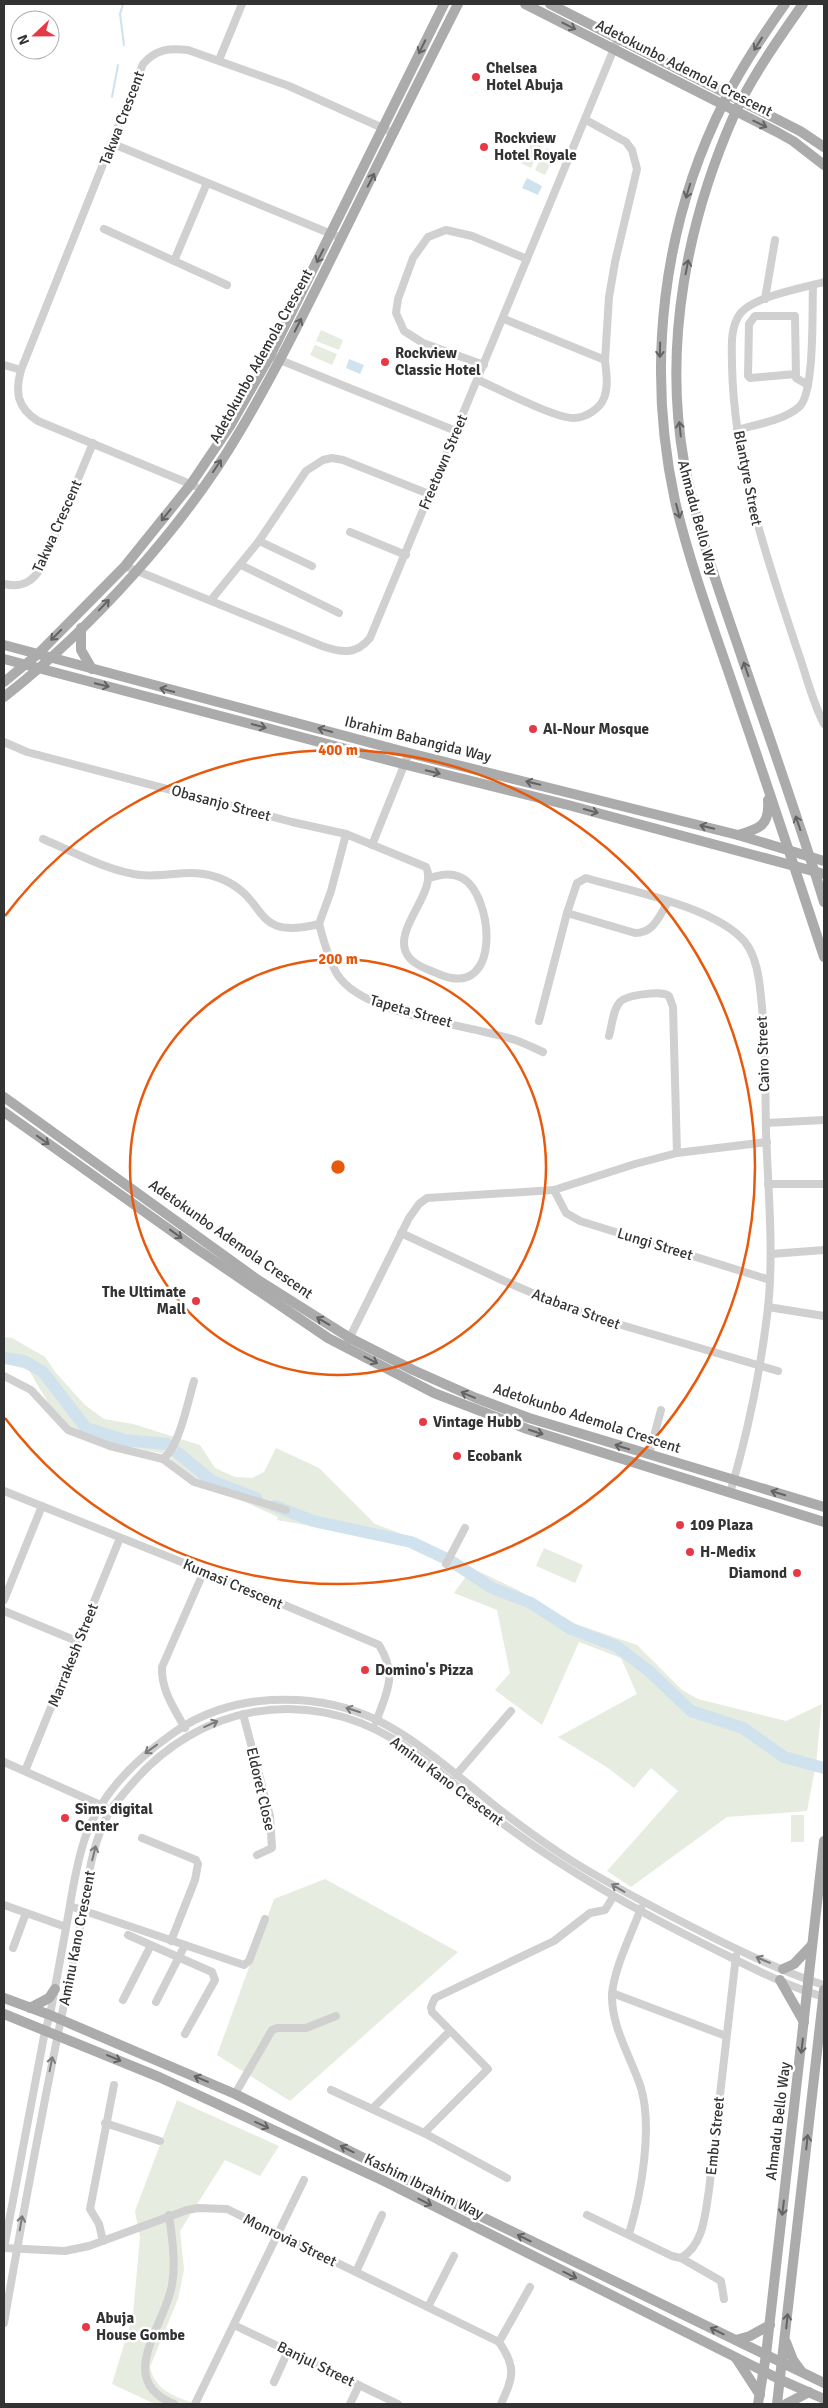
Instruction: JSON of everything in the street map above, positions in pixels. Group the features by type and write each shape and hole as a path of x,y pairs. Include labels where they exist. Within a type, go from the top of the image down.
{"main road":[{"name":"Adetokunbo Ademola Crescent","path":"4,682 38,654 125,566 191,484 230,426 270,356 444,4"},
{"name":"Adetokunbo Ademola Crescent","path":"4,697 52,658 136,572 202,489 240,432 280,360 458,4"},
{"name":"Adetokunbo Ademola Crescent","path":"525,4 541,7 616,44 728,94 800,131 824,147"},
{"name":"Adetokunbo Ademola Crescent","path":"550,4 722,105 793,141 824,165"},
{"name":"Ahmadu Bello Way","path":"785,4 722,105 691,182 672,254 660,339 662,410 667,457 686,542 824,957"},
{"name":"Ahmadu Bello Way","path":"803,4 741,102 706,189 686,265 680,308 678,347 680,426 691,495 714,577 810,857 819,873 824,902"},
{"path":"81,628 81,650 92,669"},
{"name":"Ibrahim Babangida Way","path":"4,645 409,753 788,848 824,861"},
{"name":"Ibrahim Babangida Way","path":"4,659 403,764 568,805 819,873"},
{"path":"738,835 757,829 766,820 769,813 767,782"},
{"name":"Adetokunbo Ademola Crescent","path":"4,1097 258,1280 348,1342 476,1398 529,1418 824,1507"},
{"name":"Adetokunbo Ademola Crescent","path":"4,1112 240,1279 434,1393 527,1429 824,1522"},
{"name":"Ahmadu Bello Way","path":"759,2400 770,2325 824,1841"},
{"path":"804,2022 782,1975 813,1944"},
{"path":"30,2008 49,1998 55,1989"},
{"name":"Ahmadu Bello Way","path":"777,2404 822,2027 824,1995"},
{"name":"Kashim Ibrahim Way","path":"4,1998 235,2094 479,2216 824,2383"},
{"name":"Kashim Ibrahim Way","path":"4,2014 159,2077 384,2182 781,2380 824,2399"},
{"path":"736,2340 750,2336 770,2325"},
{"path":"785,2340 793,2360 801,2372"},
{"path":"734,2355 745,2368 759,2400"},
{"path":"786,2404 809,2392"}],"street":[{"path":"219,60 242,4"},
{"name":"Freetown Street","path":"125,566 339,652 357,650 370,638 504,319 616,44"},
{"name":"Takwa Crescent","path":"202,489 38,420 24,411 20,404 17,390 21,370 138,75 149,56 160,50 170,48 188,50 289,86 394,133"},
{"path":"478,380 564,416 580,417 596,408 604,399 607,388 605,360 610,296 615,262 637,169 632,150 626,142 586,120"},
{"path":"111,144 341,238"},
{"path":"174,261 207,183"},
{"path":"104,229 227,285"},
{"path":"484,365 423,343 404,331 396,313 398,300 410,266 420,246 428,236 446,230 472,236 527,259"},
{"path":"765,299 775,240"},
{"name":"Blantyre Street","path":"824,282 765,299 745,309 738,315 733,327 733,381 746,482 765,555 824,724"},
{"path":"738,430 791,413 804,402 808,385 813,286"},
{"path":"795,374 750,378 748,376 749,324 755,316 796,316 795,374 799,382 808,385"},
{"path":"504,319 605,360"},
{"path":"270,356 456,432"},
{"path":"4,365 21,370"},
{"name":"Takwa Crescent","path":"4,584 20,585 36,576 42,566 93,443"},
{"path":"212,600 259,541 306,471 323,460 332,458 343,460 429,494"},
{"path":"350,532 406,554"},
{"path":"259,541 312,566"},
{"path":"240,565 339,613"},
{"name":"Obasanjo Street","path":"4,742 10,746 36,754 292,822 346,834 426,867 429,878"},
{"path":"372,845 409,753"},
{"path":"43,840 123,872 142,875 187,872 222,879 233,885 267,921 278,928 303,928 319,924 331,891 346,834"},
{"path":"444,874 461,878 466,880 478,897 486,925 487,940 484,958 477,972 466,978 454,979 416,964 408,956 405,947 405,936 429,878 444,874"},
{"name":"Cairo Street","path":"539,1021 567,913 577,883 586,878 668,902 714,918 732,930 746,943 754,959 759,980 767,1142 771,1254 770,1280 768,1307 758,1367 744,1440 730,1493"},
{"path":"567,913 635,933 644,933 651,929 668,902"},
{"name":"Tapeta Street","path":"319,924 328,955 338,975 359,996 393,1009 518,1041 543,1052"},
{"path":"609,1036 617,1006 625,998 660,992 670,996 673,1007 677,1153"},
{"path":"766,1123 824,1120"},
{"path":"348,1342 401,1233 419,1204 427,1198 554,1190 635,1164 677,1153 767,1142"},
{"path":"768,1184 824,1184"},
{"name":"Lungi Street","path":"554,1190 566,1213 580,1221 770,1280"},
{"name":"Atabara Street","path":"401,1233 558,1304 778,1372"},
{"path":"771,1254 824,1250"},
{"path":"768,1307 824,1316"},
{"path":"4,1376 31,1390 68,1430 110,1446 166,1457 194,1482 286,1510"},
{"path":"166,1457 176,1437 194,1381"},
{"path":"649,1455 661,1410"},
{"name":"Kumasi Crescent","path":"4,1491 204,1571 379,1645 388,1659 390,1673 386,1694 373,1728"},
{"path":"4,1600 42,1506"},
{"path":"446,1564 465,1528"},
{"name":"Marrakesh Street","path":"25,1771 120,1538"},
{"path":"189,1734 166,1695 162,1679 162,1667 204,1571"},
{"path":"4,1611 79,1642"},
{"name":"Aminu Kano Crescent","path":"4,2248 45,2031 50,2016 77,1865 86,1836 101,1805 144,1754 184,1725 207,1714 241,1704 287,1699 330,1703 377,1719 418,1743 520,1826 571,1860 643,1903 738,1950 808,1992 824,1995"},
{"name":"Aminu Kano Crescent","path":"4,2323 57,2035 94,1854 100,1834 111,1810 148,1764 189,1734 217,1721 243,1714 287,1709 309,1710 349,1719 373,1728 415,1754 515,1833 639,1912 735,1960 782,1975 824,1985"},
{"path":"456,1774 511,1711"},
{"name":"Eldoret Close","path":"243,1714 270,1816 272,1848 257,1855"},
{"path":"4,1762 111,1810"},
{"path":"142,1838 196,1860 198,1864 195,1880 171,1941"},
{"path":"424,2133 488,2070 432,2012 431,2007 435,1998 554,1941 590,1913 605,1910 613,1897"},
{"path":"629,2234 643,2158 644,2115 642,2091 615,2020 612,1993 643,1903"},
{"path":"4,1905 66,1927"},
{"path":"70,1906 244,1965 249,1961 265,1919"},
{"path":"13,1948 26,1913"},
{"path":"128,1935 212,1972 215,1976 215,1980 185,2034"},
{"path":"123,2000 151,1945"},
{"path":"156,2002 185,1945"},
{"name":"Embu Street","path":"681,2258 695,2247 704,2221 735,1960 738,1950"},
{"path":"612,1993 726,2036"},
{"path":"63,2009 72,2025"},
{"path":"235,2094 272,2030 277,2028 306,2028 336,2016"},
{"path":"372,2109 450,2031"},
{"path":"103,2241 99,2224 90,2209 105,2123 114,2085"},
{"path":"331,2090 424,2133 507,2178"},
{"path":"105,2123 160,2141"},
{"path":"195,2404 304,2180"},
{"name":"Monrovia Street","path":"4,2248 66,2251 103,2241 169,2216 198,2208 228,2210 499,2342"},
{"path":"356,2272 382,2215"},
{"path":"587,2215 672,2256 681,2258 721,2281 724,2299"},
{"path":"169,2216 174,2271 173,2284 168,2304 144,2364 144,2375 149,2388 174,2404"},
{"path":"428,2308 454,2256"},
{"path":"501,2404 511,2383 513,2369 508,2355 499,2342 530,2287"},
{"name":"Banjul Street","path":"234,2325 398,2404"},
{"path":"274,2382 288,2351"},
{"path":"350,2404 359,2386"}],"shaded area":[{"path":"532,141 542,146 531,168 521,163"},
{"path":"546,148 556,153 545,175 535,170"},
{"path":"321,330 343,340 339,350 316,341"},
{"path":"315,345 337,354 332,365 310,355"},
{"path":"4,1337 12,1338 45,1357 56,1373 85,1405 104,1419 133,1424 200,1445 215,1468 235,1477 252,1478 264,1472 276,1448 319,1468 375,1524 394,1531 516,1589 576,1624 637,1645 682,1690 698,1699 786,1721 822,1704 816,1764 807,1811 727,1817 631,1887 607,1871 678,1791 651,1768 634,1788 608,1768 558,1737 637,1694 621,1658 579,1642 542,1725 495,1690 510,1673 497,1610 454,1593 467,1575 409,1543 277,1520 278,1517 194,1479 176,1468 169,1455 130,1447 74,1430 55,1412 29,1370 4,1363"},
{"path":"544,1548 583,1565 575,1583 536,1566"},
{"path":"791,1815 804,1815 804,1842 791,1842"},
{"path":"325,1879 458,1952 290,2101 217,2055 274,1899"},
{"path":"177,2100 279,2146 260,2176 225,2160 180,2231 184,2270 178,2299 150,2367 156,2382 167,2392 195,2404 155,2404 112,2384 133,2315 140,2237 135,2211"}],"water":[{"path":"527,178 542,186 538,195 522,188"},
{"path":"349,359 364,365 360,374 346,368"}],"waterway":[{"path":"123,4 120,14 124,45"},
{"path":"112,97 118,65"},
{"path":"4,1358 24,1361 43,1372 86,1428 124,1440 167,1444 212,1481 256,1498"},
{"path":"275,1506 313,1521 411,1542 451,1561 492,1588 531,1603 571,1629 616,1646 649,1671 691,1711 743,1728 784,1757 824,1768"}],"place":[{"name":"Chelsea Hotel Abuja","path":"476,77"},
{"name":"Rockview Hotel Royale","path":"484,147"},
{"name":"Rockview Classic Hotel","path":"385,362"},
{"name":"Al-Nour Mosque","path":"533,729"},
{"name":"The Ultimate Mall","path":"196,1301"},
{"name":"Vintage Hubb","path":"423,1422"},
{"name":"Ecobank","path":"457,1456"},
{"name":"109 Plaza","path":"680,1525"},
{"name":"H-Medix","path":"690,1552"},
{"name":"Diamond","path":"797,1573"},
{"name":"Domino's Pizza","path":"365,1670"},
{"name":"Sims digital Center","path":"65,1818"},
{"name":"Abuja House Gombe","path":"86,2327"}]}
